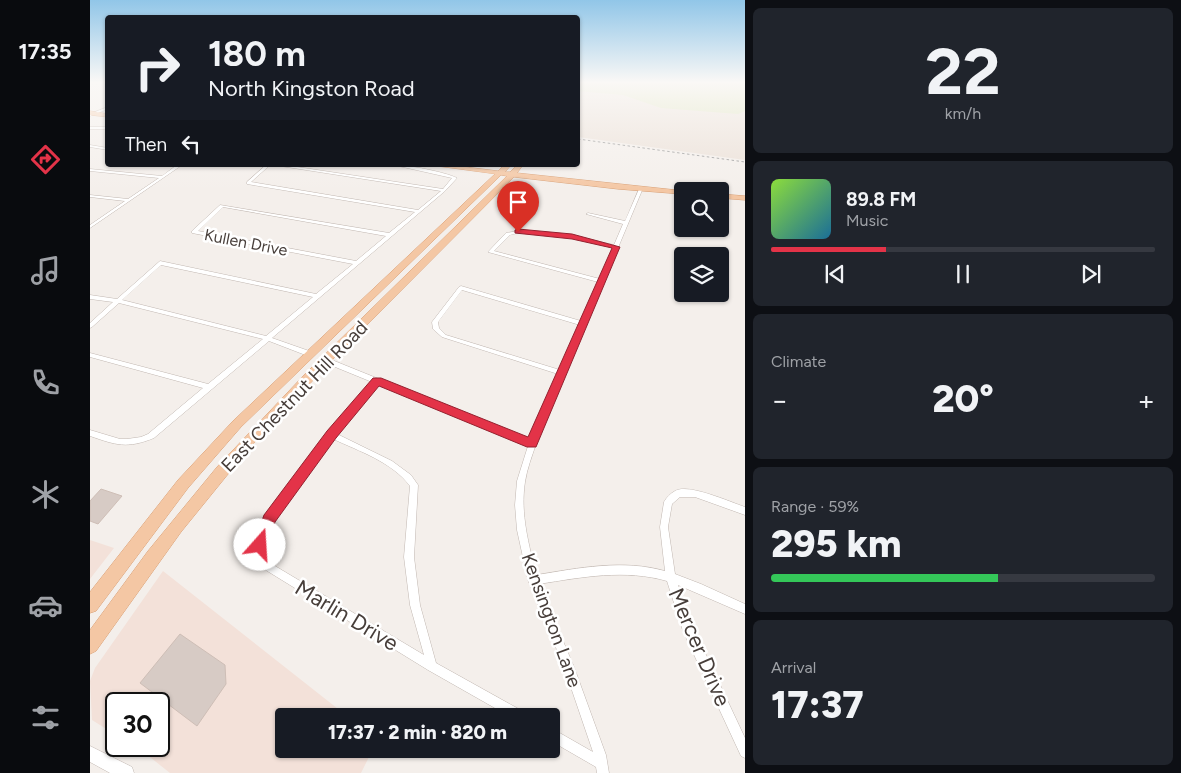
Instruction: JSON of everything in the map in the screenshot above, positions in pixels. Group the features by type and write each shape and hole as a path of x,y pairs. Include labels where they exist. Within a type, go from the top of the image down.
{"main road":[{"path":"457,167 517,169 535,175 674,191"},
{"path":"470,167 482,169 493,181"},
{"name":"East Chestnut Hill Road","path":"91,603 182,484 237,424 493,181 503,168"},
{"path":"517,169 535,175"},
{"name":"East Chestnut Hill Road","path":"90,645 149,561 231,460 269,417 517,169"},
{"path":"502,184 535,175"},
{"path":"729,197 745,198"},
{"path":"325,360 324,351 359,314 370,298"},
{"path":"269,417 278,401 312,362 313,357 310,354"}],"street":[{"path":"90,128 105,128"},
{"path":"90,146 105,148"},
{"path":"90,227 177,167"},
{"path":"266,167 248,183 419,211"},
{"path":"289,167 444,190"},
{"path":"90,433 125,444 143,440 159,430 454,180 454,177 406,167"},
{"path":"90,170 162,177"},
{"name":"Kensington Lane","path":"602,768 600,755 569,667 533,580 521,530 519,505 521,482 532,444 641,188"},
{"path":"90,196 128,200"},
{"name":"Kullen Drive","path":"356,263 194,232 222,206 390,235"},
{"path":"588,214 626,223"},
{"path":"602,281 491,252 508,234 518,232 572,236 616,247"},
{"path":"90,326 160,263 317,296"},
{"path":"562,373 444,336 436,329 435,322 461,288 584,324"},
{"path":"90,297 118,301 268,338 310,354"},
{"path":"90,355 209,387"},
{"path":"325,360 532,444"},
{"name":"Marlin Drive","path":"377,381 332,435 269,519 260,545 261,558 267,566 432,666 506,708"},
{"path":"332,435 399,468 410,477 414,485 409,557 415,605 432,666"},
{"name":"Mercer Drive","path":"745,511 695,492 678,493 668,502 664,527 671,577 687,627 742,739 745,752"},
{"path":"533,580 615,570 646,571 671,577 745,609"},
{"path":"560,740 602,768"},
{"path":"90,754 126,773"}],"shaded area":[{"path":"580,119 745,119 745,160 580,137"},
{"path":"90,540 114,548 90,579"},
{"path":"163,571 337,708 275,708 275,758 368,758 361,773 170,773 150,757 170,757 170,692 105,692 105,728 92,720 90,681 95,668"}],"building":[{"path":"101,489 122,496 98,524 90,521 90,501"},
{"path":"180,634 225,665 226,684 197,726 170,706 170,692 152,692 140,683"}],"railway":[{"path":"580,139 745,162"}],"route":[{"path":"260,545 269,519 332,435 377,381 532,444 616,247 572,236 548,236 530,232 518,232"}]}
